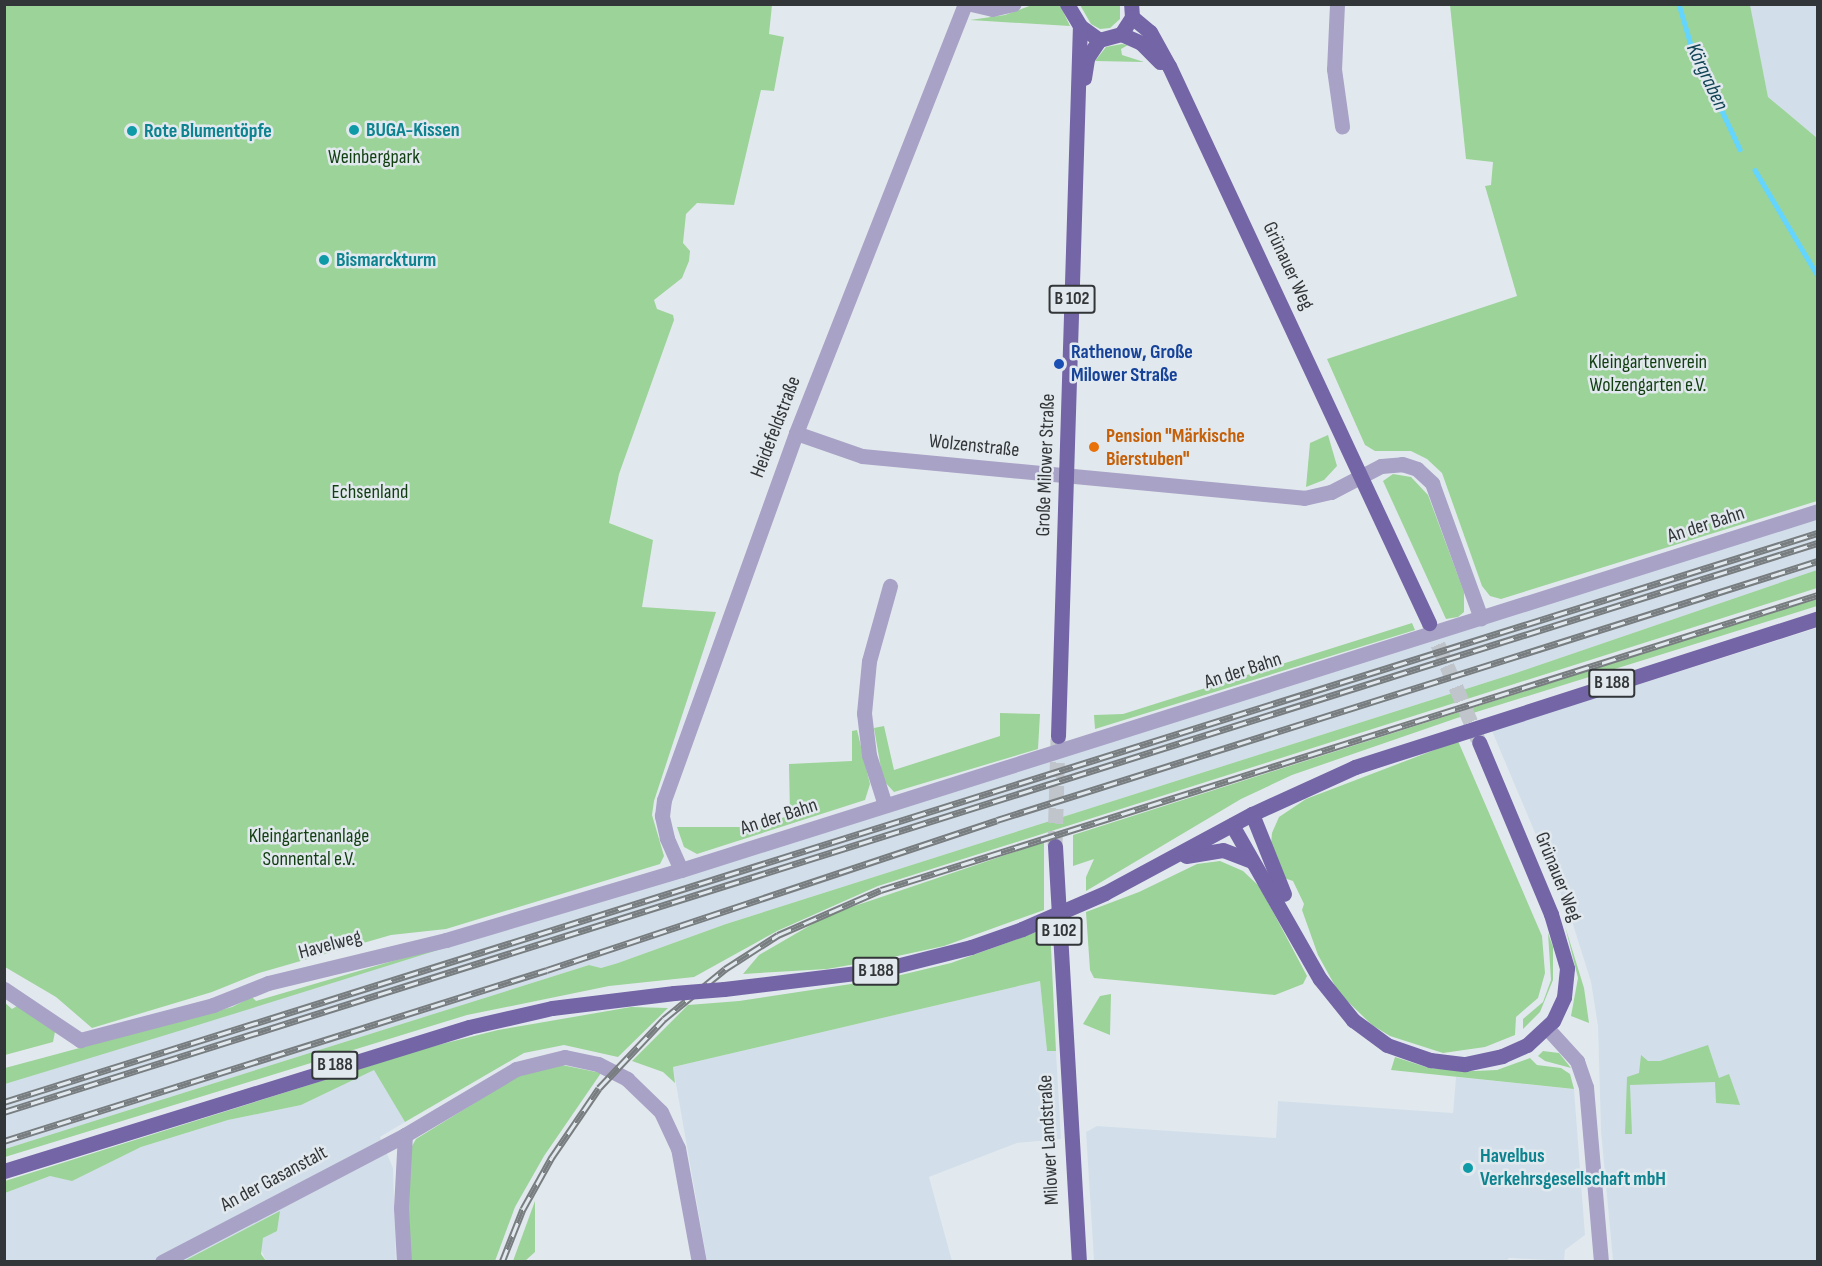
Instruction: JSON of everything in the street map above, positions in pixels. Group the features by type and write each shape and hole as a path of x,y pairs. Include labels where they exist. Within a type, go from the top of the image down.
{"main road":[{"path":"1067,4 1080,26 1099,40 1121,34 1132,11"},
{"name":"Grünauer Weg","path":"1132,11 1150,32 1173,78 1361,474 1429,623"},
{"name":"Große Milower Straße","path":"1058,736 1080,26"},
{"name":"Grünauer Weg","path":"1121,34 1141,43 1173,78"},
{"name":"Große Milower Straße","path":"1078,123 1087,58 1099,40"},
{"name":"B 188","path":"4,1171 469,1027 552,1008 880,970 971,947 1022,929 1105,893 1252,814 1407,748 1818,618"},
{"name":"Grünauer Weg","path":"1232,825 1251,861 1263,876 1310,961 1337,1004 1367,1032 1400,1050 1430,1060 1465,1064 1502,1056 1527,1045 1547,1028 1564,997 1567,968 1563,946 1479,742"},
{"name":"Grünauer Weg","path":"1252,814 1310,961"},
{"name":"Milower Landstraße","path":"1055,846 1078,1262"},
{"path":"1172,859 1223,850 1251,861"}],"street":[{"name":"Heidefeldstraße","path":"681,870 667,838 662,816 664,800 796,434 965,4"},
{"path":"972,4 992,9 1013,4"},
{"path":"1337,4 1334,69 1342,126"},
{"name":"Wolzenstraße","path":"796,434 862,456 1313,498 1361,474"},
{"path":"1361,474 1381,466 1402,464 1418,469 1432,483 1481,618"},
{"name":"An der Bahn","path":"681,870 1818,512"},
{"path":"885,805 869,755 864,713 869,661 890,586"},
{"name":"Havelweg","path":"4,989 80,1040 213,1005 268,983 446,940 681,870"},
{"path":"1547,1028 1577,1061 1586,1087 1601,1262"},
{"name":"An der Gasanstalt","path":"162,1262 405,1135 534,1062 579,1058 613,1072 650,1099 671,1128 699,1262"},
{"path":"404,1262 401,1208 405,1135"}],"shaded area":[{"path":"1749,5 1817,5 1817,138 1768,97"},
{"path":"1817,517 1817,570 1516,673 726,924 618,963 601,968 589,965 5,1149 5,1084"},
{"path":"1817,628 1817,1261 1613,1261 1601,1131 1598,1026 1591,982 1571,918 1492,731"},
{"path":"1040,981 1047,1051 1056,1051 1061,1139 1017,1143 929,1177 952,1261 707,1261 673,1067"},
{"path":"375,1069 405,1122 380,1137 393,1168 396,1261 266,1261 259,1245 280,1211 184,1261 5,1262 5,1193 50,1176 72,1180 141,1147 228,1120 301,1105"},
{"path":"1456,1077 1574,1089 1585,1235 1565,1250 1564,1261 1509,1258 1506,1262 1094,1261 1086,1132 1097,1126 1276,1138 1278,1101 1453,1113"}],"green space":[{"path":"4,5 772,5 769,34 784,37 774,91 761,90 734,205 697,203 686,214 683,243 690,251 689,261 682,278 654,300 657,309 673,315 674,320 619,474 609,523 653,540 642,607 716,612 654,801 652,815 664,856 660,864 446,929 391,935 259,973 212,992 92,1028 56,997 5,967"},
{"path":"1032,5 1060,5 1070,26 970,20 1005,15"},
{"path":"1080,5 1120,5 1120,19 1110,28 1100,29 1091,24"},
{"name":"Kleingartenverein Wolzengarten e.V.","path":"1450,5 1750,5 1768,97 1817,138 1817,501 1501,599 1490,596 1482,586 1442,473 1427,459 1411,451 1375,451 1365,445 1327,359 1517,296 1485,186 1491,185 1493,162 1466,159"},
{"path":"1128,45 1121,49 1122,55 1144,62 1095,61 1106,47"},
{"path":"1328,435 1337,466 1324,480 1306,487 1310,443"},
{"path":"1393,474 1411,477 1428,495 1464,592 1464,612 1458,617 1446,619 1383,481"},
{"path":"1817,570 1817,588 878,886 777,931 694,977 609,986 467,1015 5,1157 5,1149 589,965 601,968 618,963 726,924 1516,673"},
{"path":"1817,598 1817,606 1457,718 1292,775 1241,799 1086,891 1086,877 1094,859 1073,866 1073,835"},
{"path":"1412,623 1415,630 1095,729 1094,715 1123,714"},
{"path":"1000,713 1040,714 1038,749 894,792 883,780 874,728 884,726 894,770 1000,736"},
{"path":"857,730 870,784 865,800 697,854 684,847 677,827 757,827 790,815 789,764 852,761 852,731"},
{"path":"1458,741 1542,936 1545,973 1538,998 1516,1017 1515,1035 1485,1047 1443,1053 1390,1036 1372,1025 1339,993 1318,955 1302,910 1304,904 1293,881 1284,878 1271,844 1272,833 1279,817 1306,799"},
{"path":"1044,842 1044,910 944,946 879,960 827,969 743,974 759,955 828,915"},
{"path":"1220,861 1243,871 1260,887 1307,976 1303,984 1275,995 1094,978 1090,970 1086,912 1139,892 1197,864"},
{"path":"550,915 5,1084 5,1068 232,1007 252,997 256,1001"},
{"path":"1565,926 1584,988 1589,1023 1571,1016 1578,978"},
{"path":"1050,927 1056,1051 1047,1051 1040,981 673,1067 675,1083 663,1072 632,1061 688,1005 739,1001 884,979 951,963"},
{"path":"1548,933 1553,947 1553,980 1540,1012 1523,1029 1523,1019 1543,1002 1551,980"},
{"path":"1111,994 1110,1035 1083,1024 1100,996"},
{"path":"4,1002 12,1009 17,1006 55,1032 53,1042 5,1055"},
{"path":"631,1007 668,1008 618,1057 564,1045 524,1053 405,1122 374,1070 301,1105 228,1120 141,1147 72,1181 50,1176 5,1193 5,1181 426,1048 498,1030"},
{"path":"1708,1045 1719,1078 1729,1074 1740,1105 1716,1103 1715,1082 1630,1085 1632,1134 1625,1134 1627,1077 1639,1073 1641,1055 1648,1061 1660,1061"},
{"path":"1543,1051 1559,1053 1571,1068 1545,1061 1538,1056"},
{"path":"1395,1057 1429,1068 1474,1071 1497,1070 1530,1058 1537,1065 1561,1068 1570,1074 1574,1089 1391,1070"},
{"path":"562,1065 601,1073 544,1156 515,1207 495,1261 409,1261 408,1153 416,1139 523,1073"},
{"path":"535,1201 535,1252 525,1261 513,1261"},
{"path":"280,1211 277,1231 263,1238 261,1254 266,1261 184,1261"}],"waterway":[{"name":"Körgraben","path":"1679,4 1691,45 1740,149"},
{"name":"Körgraben","path":"1755,170 1818,276"}],"tunnel":[{"path":"1429,623 1478,739"},
{"path":"1055,846 1058,738"}],"railway":[{"path":"4,1102 1818,533"},
{"path":"4,1112 1818,543"},
{"path":"4,1141 547,970 997,820 1818,561"},
{"path":"502,1262 523,1209 552,1157 599,1088 664,1019 725,969 778,935 881,890 1818,595"}],"place":[{"name":"BUGA-Kissen","path":"354,130"},
{"name":"Rote Blumentöpfe","path":"132,131"},
{"name":"Bismarckturm","path":"324,260"},
{"name":"Rathenow, Große Milower Straße","path":"1059,364"},
{"name":"Pension \"Märkische Bierstuben\"","path":"1094,447"},
{"name":"Havelbus Verkehrsgesellschaft mbH","path":"1468,1168"}],"park label":[{"name":"Weinbergpark","path":"374,157"},
{"name":"Echsenland","path":"370,492"},
{"name":"Kleingartenanlage Sonnental e.V.","path":"309,848"}]}
